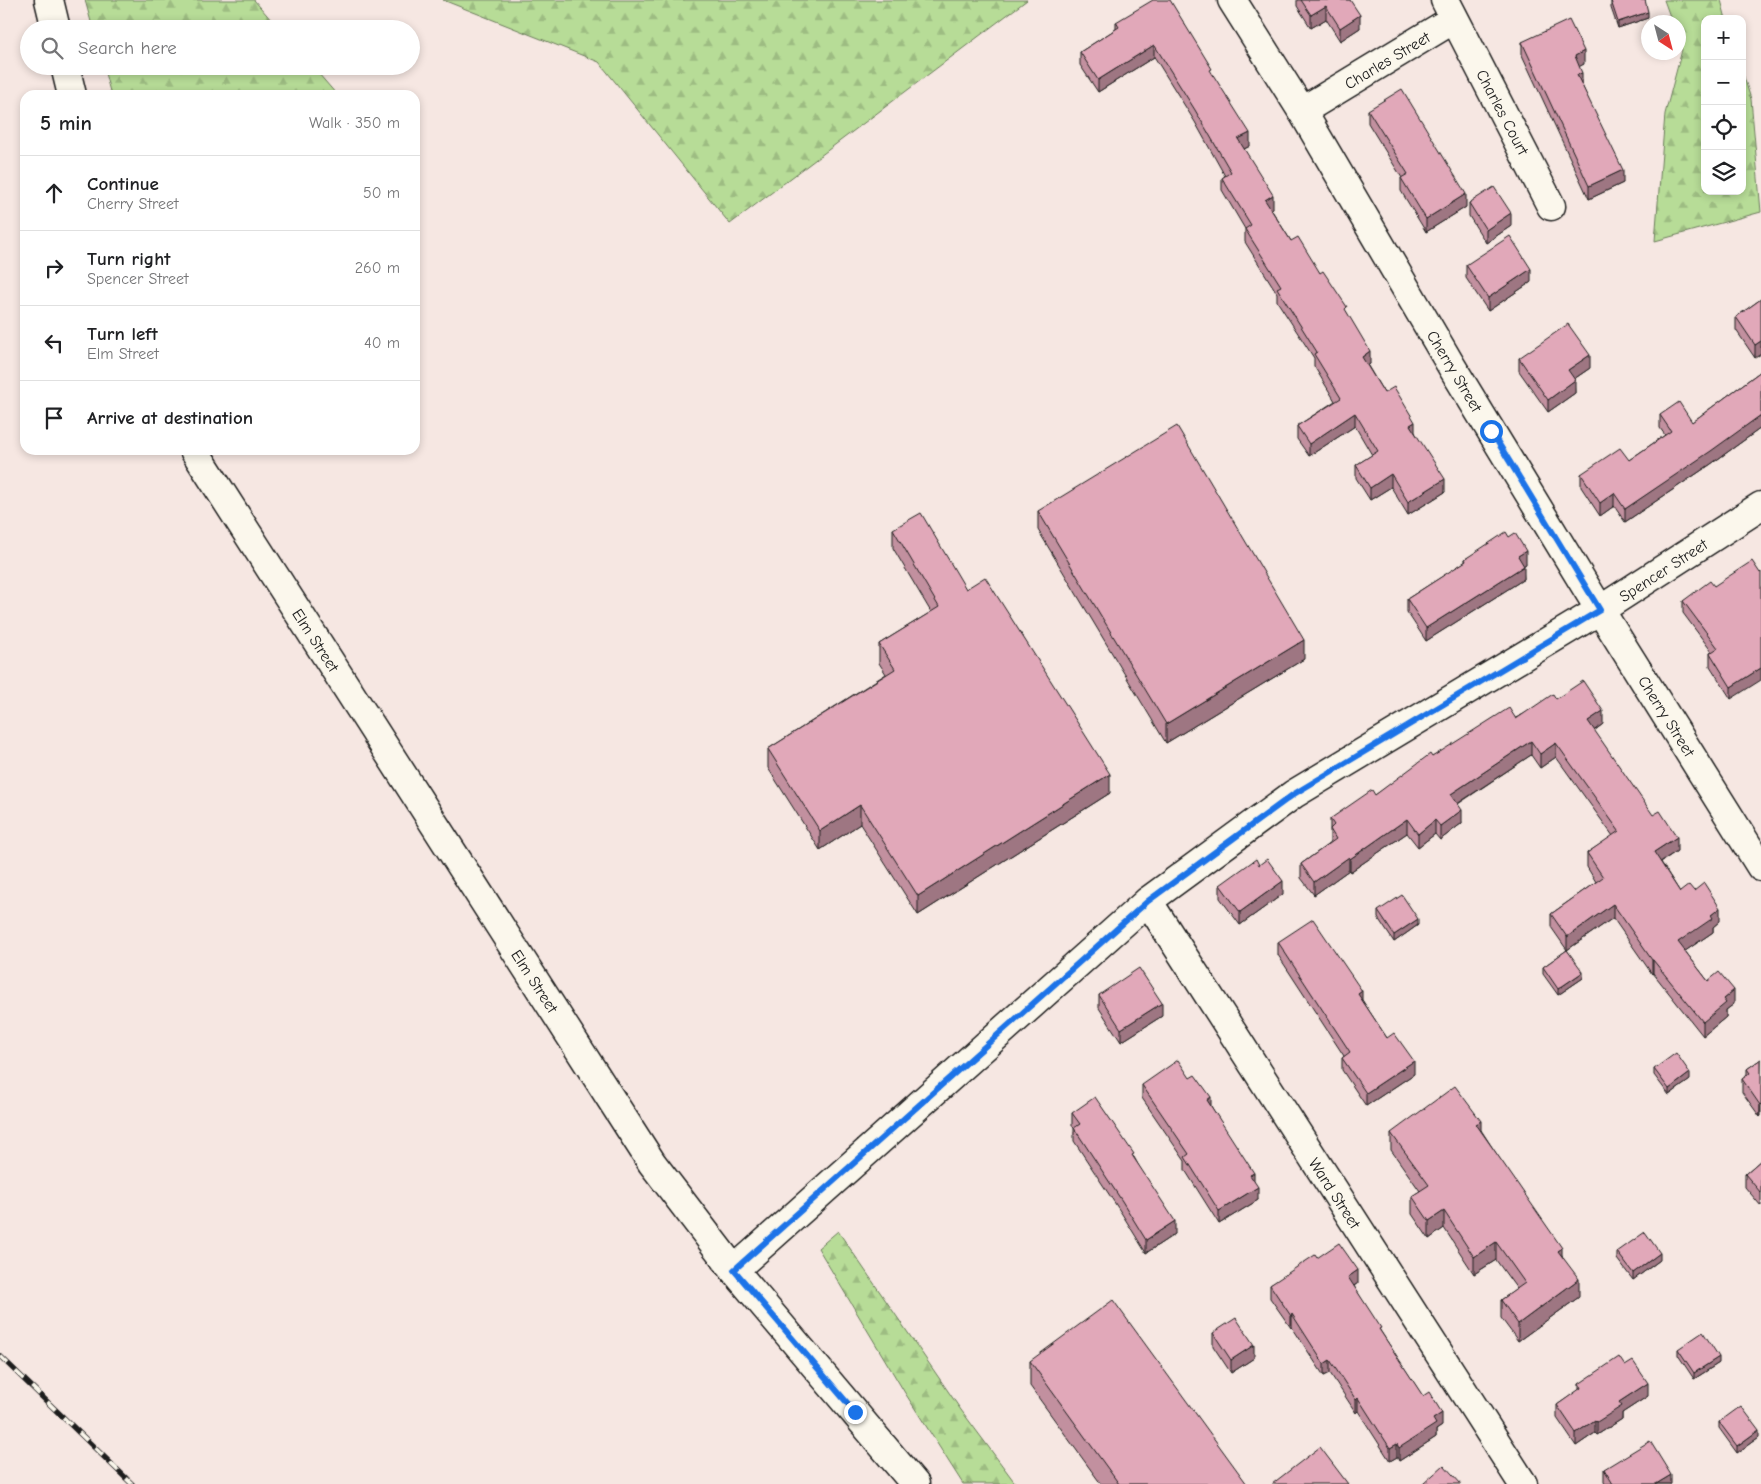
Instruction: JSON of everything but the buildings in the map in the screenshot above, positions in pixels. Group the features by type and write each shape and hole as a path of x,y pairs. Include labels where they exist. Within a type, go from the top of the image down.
{"street":[{"path":"49,0 54,20"},
{"name":"Cherry Street","path":"1232,0 1302,111 1452,367 1600,610 1761,867"},
{"name":"Charles Street","path":"1302,111 1449,10"},
{"name":"Charles Court","path":"1449,10 1551,206"},
{"path":"67,75 71,90"},
{"name":"Elm Street","path":"197,455 652,1163 734,1270 915,1484"},
{"name":"Spencer Street","path":"734,1270 1148,901 1294,794 1600,610 1761,506"},
{"name":"Ward Street","path":"1148,901 1523,1484"}],"green space":[{"path":"85,0 254,0 271,20 91,20"},
{"path":"443,0 1027,0 730,224 599,62"},
{"path":"1664,0 1721,0 1725,15 1701,15 1701,195 1746,195 1746,83 1751,99 1761,212 1655,241 1665,114 1679,60 1686,60 1686,15 1669,15"},
{"path":"105,75 320,75 333,90 110,90"},
{"path":"838,1231 961,1410 1016,1484 963,1484 905,1393 818,1248"}],"railway":[{"path":"0,1356 132,1484"}],"route":[{"path":"855,1412 734,1270 1148,901 1294,794 1600,610 1491,431"}]}
